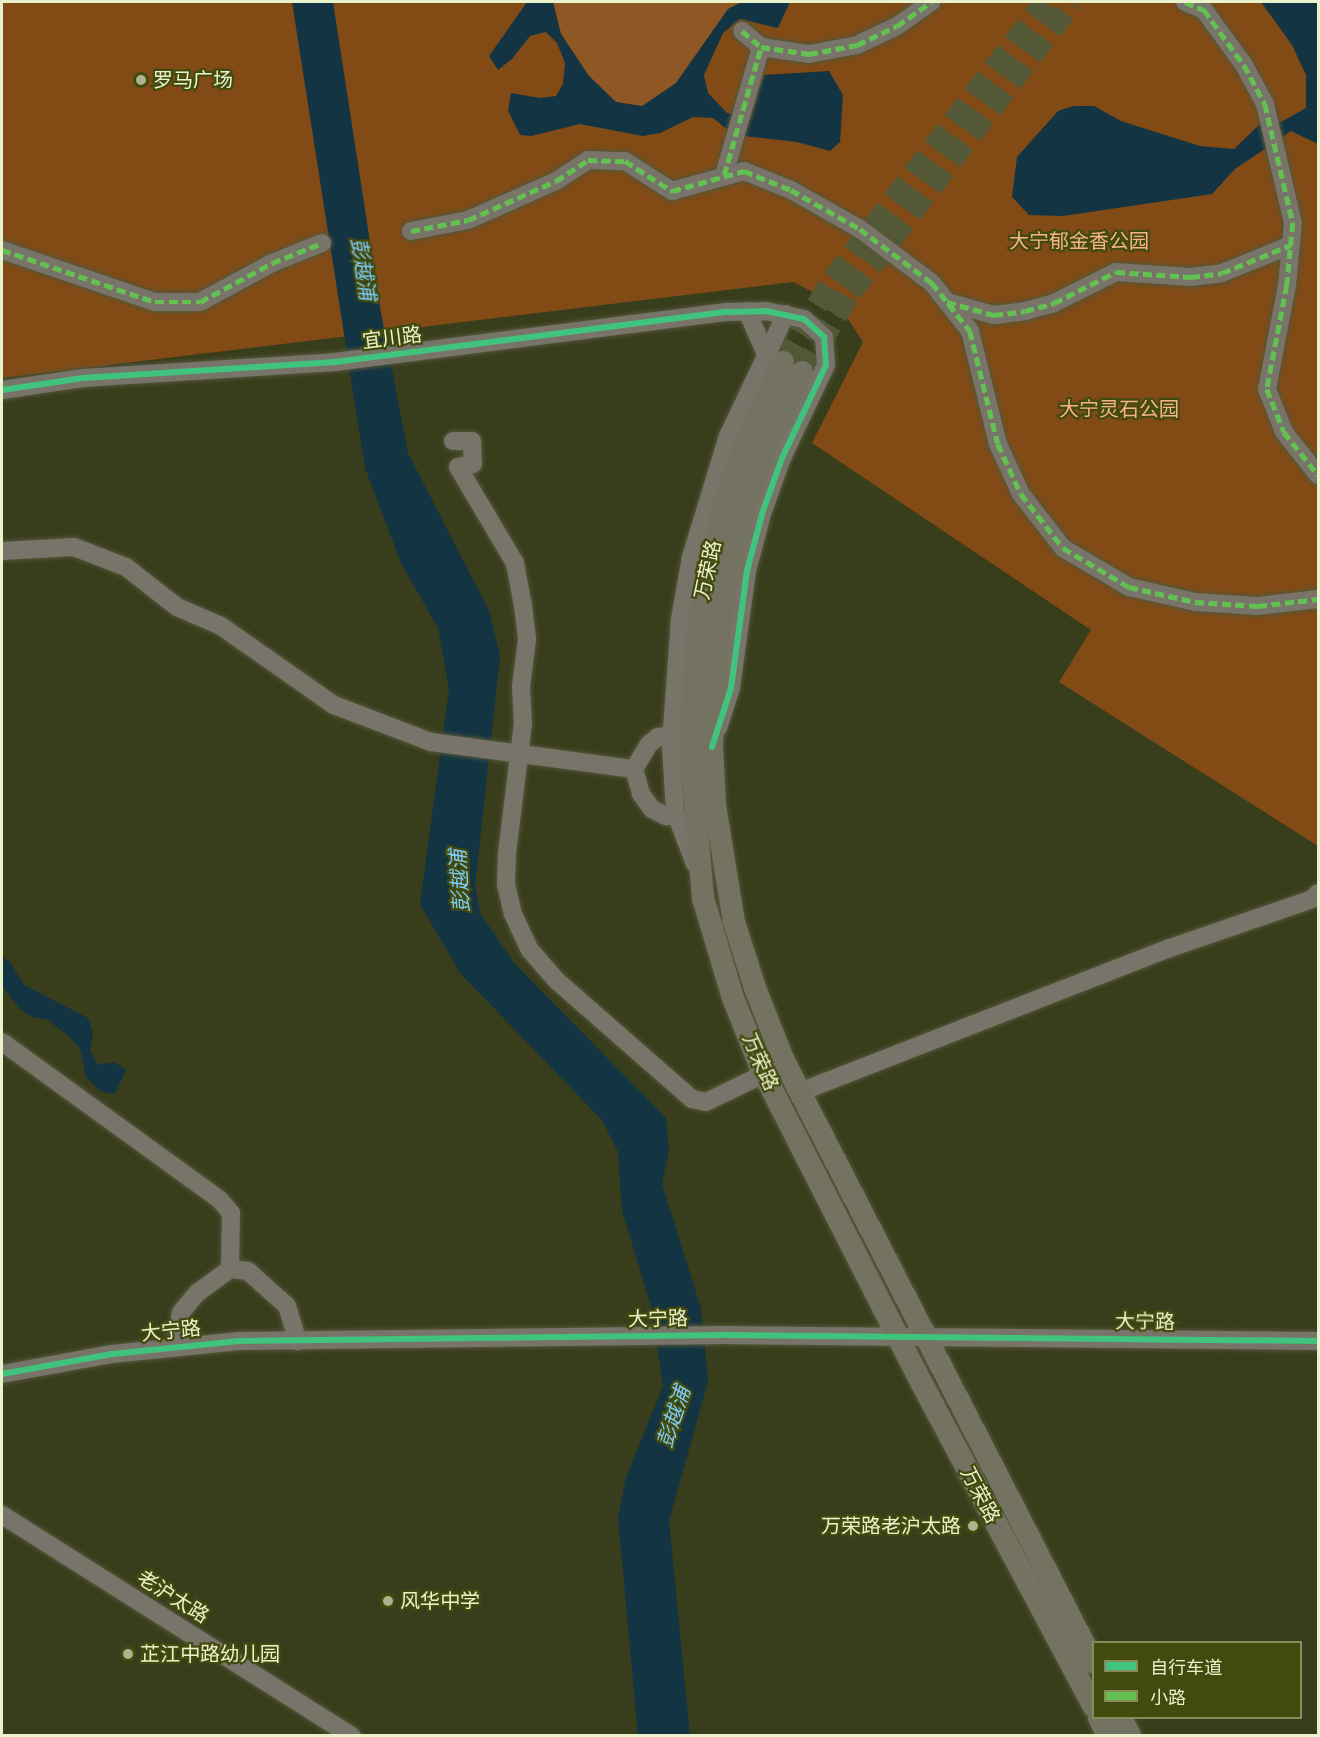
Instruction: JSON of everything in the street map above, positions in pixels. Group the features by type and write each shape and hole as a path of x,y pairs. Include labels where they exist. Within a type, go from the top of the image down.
{"main road":[{"name":"万荣路","path":"784,362 765,452 729,567 719,625 712,747 718,828 734,922 754,988 800,1092 1092,1659"},
{"name":"万荣路","path":"784,362 745,443 724,502 698,622 690,746 698,869 733,998 764,1074 898,1336 1092,1703"},
{"path":"1100,1719 1108,1736"},
{"path":"1122,1719 1130,1736"}],"street":[{"path":"742,32 761,47 808,54 857,45 897,26 930,2"},
{"path":"1185,2 1204,10 1244,65 1265,104 1281,160 1293,224 1267,389 1284,432 1318,475"},
{"path":"724,175 761,47"},
{"path":"411,231 468,220 556,181 588,160 625,161 672,191 744,171 791,190 860,229 932,283 970,331 998,444 1016,484 1063,548 1129,587 1195,602 1258,606 1318,599"},
{"path":"2,250 155,302 200,302 272,263 322,243"},
{"path":"947,302 994,315 1025,311 1054,303 1116,272 1191,277 1222,273 1291,245"},
{"path":"747,311 784,362"},
{"name":"宜川路","path":"2,390 83,378 335,362 747,311 786,314 810,323 824,337 826,365 782,458 762,514 745,582 731,688 712,747"},
{"path":"698,869 675,812 672,735 673,681 691,556 728,436 784,362 786,314"},
{"path":"453,441 472,441 472,464 458,467 515,563 526,640 520,754 506,884 513,914 530,950 556,980 623,1042 692,1099 706,1102 764,1074"},
{"path":"2,550 74,548 126,567 177,607 221,626 334,705 431,742 633,769"},
{"path":"633,769 649,744 658,737 672,735"},
{"path":"633,769 641,794 652,809 666,816 675,812"},
{"path":"800,1092 1170,948 1312,899 1318,892"},
{"path":"2,1042 220,1200 231,1214 230,1269"},
{"path":"175,1346 181,1312 198,1292 230,1269 248,1271 287,1306 298,1341"},
{"name":"大宁路","path":"2,1374 44,1364 175,1346 298,1341 725,1335 1318,1341"},
{"name":"老沪太路","path":"2,1515 352,1736"}],"green space":[{"name":"大宁灵石公园","path":"2,2 1318,2 1318,846 1059,682 1091,630 812,443 863,342 839,305 793,282 2,378"}],"shaded area":[{"path":"553,2 742,2 728,9 676,83 642,106 616,102 589,76 561,34"}],"water":[{"name":"彭越浦","path":"292,2 333,2 381,313 408,453 489,611 500,656 475,886 480,913 514,963 666,1118 669,1150 662,1184 701,1308 708,1381 669,1521 690,1735 638,1735 618,1517 626,1478 663,1386 651,1306 622,1211 618,1152 602,1120 460,973 420,904 449,689 438,628 401,563 365,468"},
{"path":"527,2 553,2 561,34 589,76 616,102 642,106 676,83 728,9 742,2 790,2 778,28 740,19 723,33 704,75 708,93 727,113 751,118 764,75 829,71 843,95 840,142 830,151 797,142 734,135 713,118 693,117 660,133 643,136 580,124 531,136 520,135 508,111 511,93 540,98 556,96 563,84 565,63 557,43 546,32 530,36 512,59 498,70 489,56"},
{"path":"1261,2 1318,2 1318,144 1291,131 1235,169 1212,194 1063,216 1029,215 1012,197 1017,157 1058,111 1073,106 1094,106 1121,121 1200,146 1234,149 1260,124 1281,122 1306,108 1306,75 1292,45"},
{"path":"2,956 10,962 24,985 88,1018 93,1033 90,1050 98,1065 114,1062 126,1070 115,1094 100,1091 86,1077 80,1048 67,1035 48,1020 32,1017 19,1008 2,986"}],"tunnel":[{"path":"783,362 833,279 1045,2"},
{"path":"802,372 851,292 1073,2"}],"marked path":[{"path":"742,31 761,47 809,54 857,45 897,26 931,2"},
{"path":"1185,2 1204,10 1244,65 1265,104 1293,223 1287,285 1267,389 1284,432 1318,475"},
{"path":"724,175 761,47"},
{"path":"411,231 468,220 556,181 588,160 625,161 672,191 744,171 791,190 860,229 932,283 970,331 998,444 1021,494 1063,548 1129,587 1195,602 1258,606 1318,599"},
{"path":"2,250 155,302 200,302 272,263 322,243"},
{"path":"947,302 994,315 1025,311 1054,303 1116,272 1191,277 1222,273 1291,245"}],"cycle path":[{"path":"2,390 83,378 335,362 727,312 766,311 804,319 824,337 826,365 782,458 762,514 747,571 731,688 712,747"},
{"path":"2,1374 112,1354 239,1341 725,1335 1318,1341"}],"place":[{"name":"罗马广场","path":"141,80"},
{"name":"万荣路老沪太路","path":"973,1526"},
{"name":"风华中学","path":"388,1601"},
{"name":"芷江中路幼儿园","path":"128,1654"}],"park label":[{"name":"大宁郁金香公园","path":"1079,241"}]}
